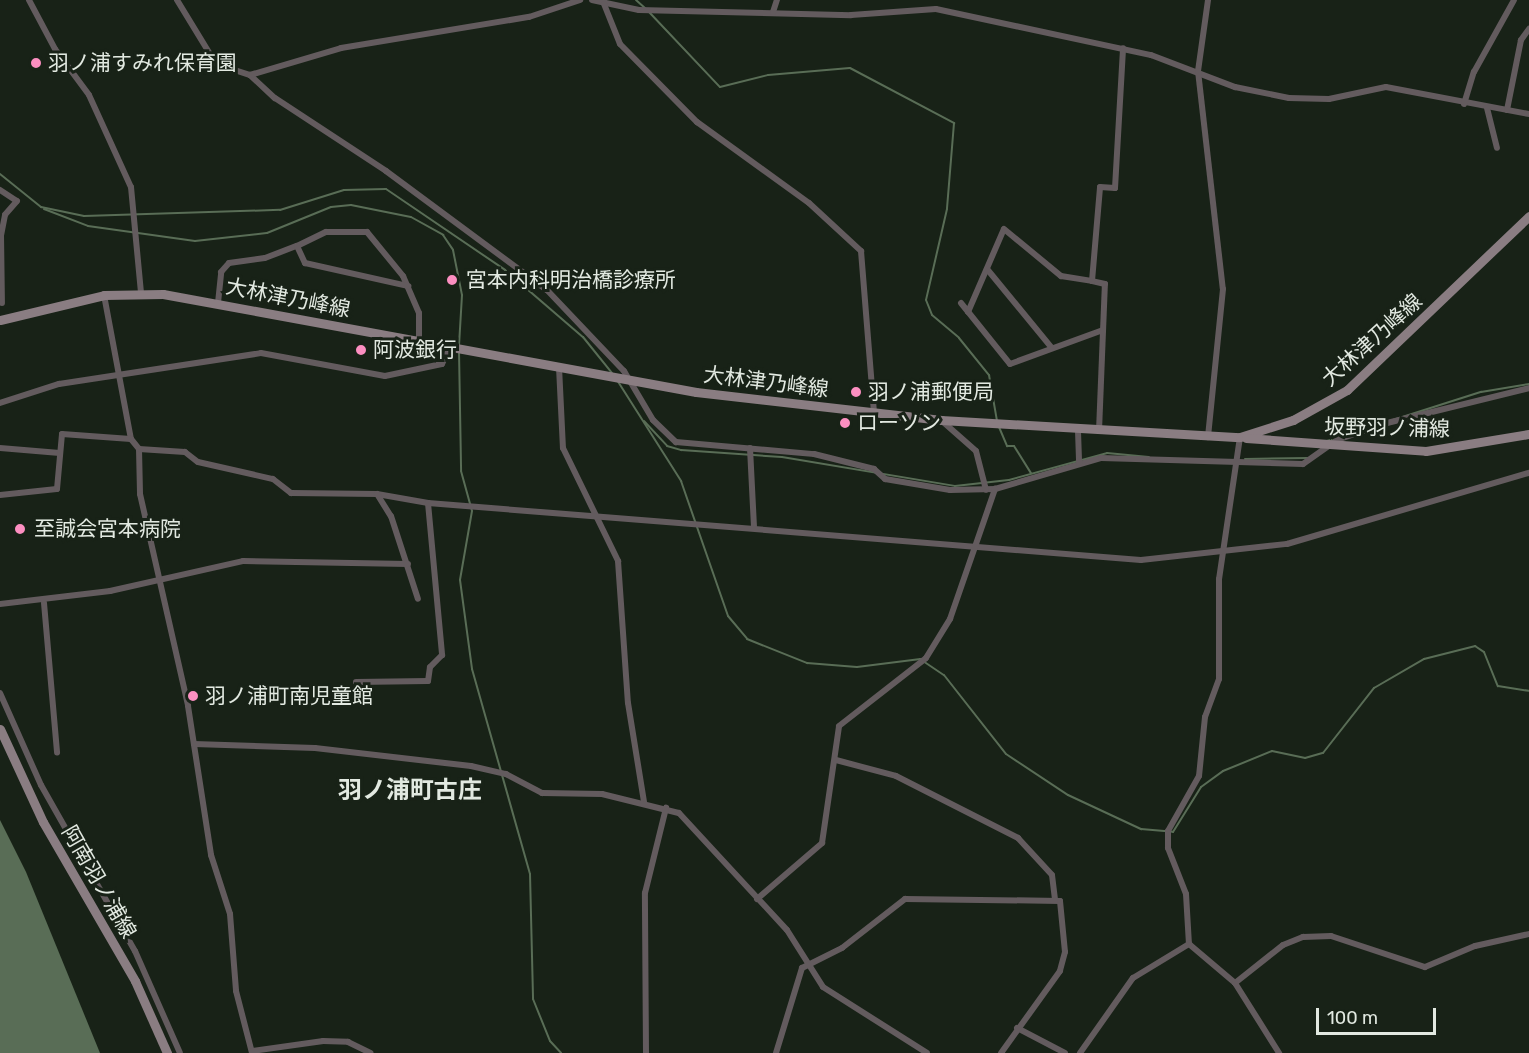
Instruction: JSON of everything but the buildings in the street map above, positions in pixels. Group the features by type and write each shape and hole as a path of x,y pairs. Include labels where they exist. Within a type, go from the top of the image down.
{"main road":[{"name":"大林津乃峰線","path":"0,320 104,295 141,292 218,303 624,379 874,413 1099,433 1208,438 1242,437 1293,420 1347,390 1529,216"},
{"name":"坂野羽ノ浦線","path":"1242,437 1329,446 1426,451 1529,434"},
{"name":"阿南羽ノ浦線","path":"0,729 43,822 135,981 167,1053"}],"street":[{"path":"29,0 55,49 89,95 124,167 138,229 141,292"},
{"path":"177,0 206,54 216,63 250,75 275,98 386,171 547,290 624,379 653,420 676,442 750,452 814,454 878,474 950,490 986,490 1079,463 1116,458 1238,460 1304,464 1329,446 1387,423 1529,388"},
{"path":"250,75 330,51 529,17 580,0"},
{"path":"592,0 639,10 773,12 936,9 1052,38 1123,48 1289,98 1329,99 1386,87 1464,104 1529,114"},
{"path":"773,12 777,0"},
{"path":"1208,0 1198,71 1223,289 1208,438"},
{"path":"1464,104 1474,72 1514,0"},
{"path":"604,4 621,44 697,122 809,203 861,251 874,413"},
{"path":"1507,110 1521,40 1529,28"},
{"path":"1092,281 1100,187 1115,188 1123,48"},
{"path":"1487,108 1497,148"},
{"path":"0,190 17,201 5,215 1,235 2,303"},
{"path":"968,312 1004,229 1061,276 1105,284 1099,433"},
{"path":"218,303 221,272 229,263 266,258 326,232 367,232 408,286 419,313 419,341"},
{"path":"297,246 305,263 408,286"},
{"path":"987,269 1052,348"},
{"path":"104,295 131,439 139,449 140,494 194,744 211,855 230,914 236,991 252,1052 323,1041 348,1042 371,1053"},
{"path":"961,303 1010,364 1103,330"},
{"path":"0,403 59,384 261,353 385,376 441,364 456,348"},
{"path":"559,367 560,436 593,513 614,548 621,578 628,703 644,802"},
{"path":"941,420 976,451 986,490"},
{"path":"1078,431 1079,463"},
{"path":"0,495 57,489 62,434 131,439"},
{"path":"1242,437 1221,554 1222,637 1215,700 1205,717 1199,776 1168,834 1186,894 1189,944 1235,983 1279,1053"},
{"path":"0,448 60,453"},
{"path":"139,449 185,452 198,462 273,479 291,493 377,494 428,503 467,502 1141,560 1221,554 1287,544 1529,473"},
{"path":"750,452 754,526"},
{"path":"757,899 822,843 840,726 926,658 950,619 979,546 995,489"},
{"path":"377,494 408,564 418,599"},
{"path":"356,682 428,681 430,667 442,655 428,503"},
{"path":"0,604 44,603 243,561 408,564"},
{"path":"44,603 57,752"},
{"path":"0,693 40,785 135,951 180,1053"},
{"path":"194,744 315,748 492,770 501,772 542,793 602,794 644,802 679,813 787,930 807,966 823,987 927,1053"},
{"path":"836,760 896,776 1018,838 1052,875 1055,900"},
{"path":"646,1053 645,893 666,808"},
{"path":"776,1053 790,997 807,966 842,948 914,895 1060,901 1065,952 1060,971 1045,998 1017,1028 1001,1053"},
{"path":"1235,983 1282,945 1303,937 1331,936 1425,967 1474,946 1529,934"},
{"path":"1080,1053 1133,978 1189,944"},
{"path":"1017,1028 1065,1053"}],"shaded area":[{"path":"0,820 26,872 100,1053 0,1053"}],"waterway":[{"path":"636,0 645,8"},
{"path":"649,12 720,87 768,75 850,68 954,123 947,209 926,300 932,315 959,338 989,375 997,421"},
{"path":"0,174 41,207 84,216 280,210 344,190 386,189 505,270 583,337 612,373"},
{"path":"44,209 88,226 195,241 267,233 331,207 351,205 411,217 443,235 453,250 462,295 459,346"},
{"path":"459,351 461,471 472,511 460,580 472,669 530,874 533,999 550,1041 561,1053"},
{"path":"617,380 681,481 728,616 747,639 807,663 857,667 920,659 944,675 1006,754 1068,795 1141,829 1173,832 1201,787 1223,771 1272,751 1305,758 1323,753 1374,688 1424,659 1475,646 1484,652 1498,686 1529,691"},
{"path":"1327,441 1481,392 1529,384"},
{"path":"644,421 667,446 681,450 782,457 955,486 1009,480 1107,453 1149,457"},
{"path":"999,427 1007,446 1014,446 1031,473"},
{"path":"1245,459 1308,458"}],"place":[{"name":"羽ノ浦すみれ保育園","path":"36,63"},
{"name":"宮本内科明治橋診療所","path":"452,280"},
{"name":"阿波銀行","path":"361,350"},
{"name":"羽ノ浦郵便局","path":"856,392"},
{"name":"ローソン","path":"845,423"},
{"name":"至誠会宮本病院","path":"20,529"},
{"name":"羽ノ浦町南児童館","path":"193,696"}],"district":[{"name":"羽ノ浦町古庄","path":"410,791"}]}
